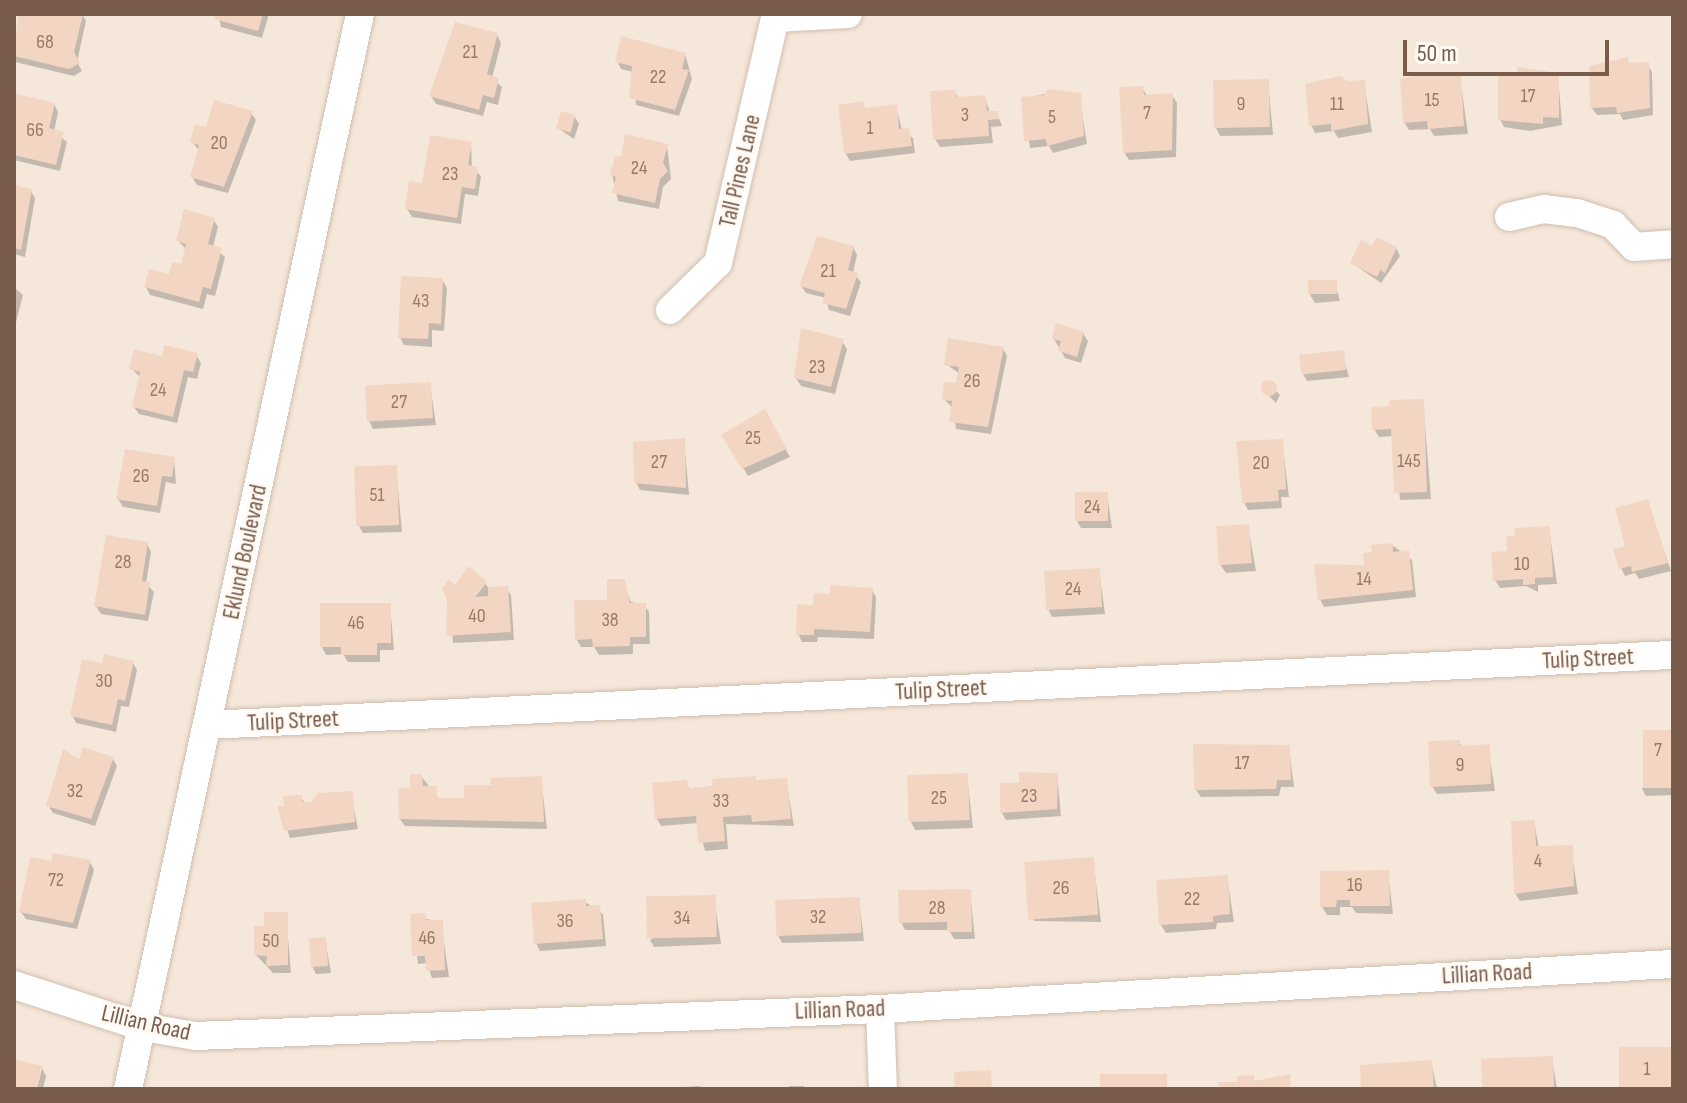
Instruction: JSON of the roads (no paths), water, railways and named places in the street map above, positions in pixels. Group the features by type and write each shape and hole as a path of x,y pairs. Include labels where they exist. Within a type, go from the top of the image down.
{"street":[{"name":"Eklund Boulevard","path":"128,1089 360,14"},
{"path":"776,16 848,14"},
{"name":"Tall Pines Lane","path":"670,310 718,263 776,16"},
{"path":"1509,217 1544,209 1577,213 1613,225 1634,247 1673,244"},
{"name":"Tulip Street","path":"208,725 1673,655"},
{"name":"Lillian Road","path":"14,985 143,1027 195,1036 880,1009 1673,964"},
{"path":"880,1009 883,1089"}]}
